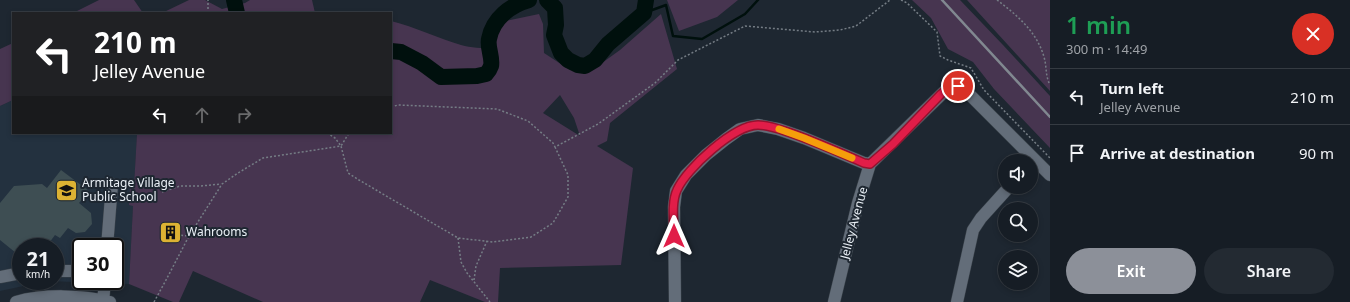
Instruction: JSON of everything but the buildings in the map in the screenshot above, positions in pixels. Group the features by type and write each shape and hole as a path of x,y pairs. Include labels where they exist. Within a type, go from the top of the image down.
{"street":[{"path":"675,302 674,207 676,191 686,175 706,155 740,129 758,125 778,129 870,164 893,144 941,94 947,89 958,86 966,91 1025,154"},
{"name":"Jelley Avenue","path":"834,302 856,210 870,164"},
{"path":"1038,167 1050,175"},
{"path":"108,238 112,184"},
{"path":"957,302 973,230 981,218 1003,194"},
{"path":"0,277 12,275"},
{"path":"16,302 53,297 73,297 105,301 105,290"}],"path":[{"path":"208,0 208,12"},
{"path":"555,147 598,124 655,83 678,60 744,26 815,32 840,30 856,26 890,0"},
{"path":"901,0 907,3 937,32 940,56 971,68 984,90 1050,158"},
{"path":"997,0 1016,13 1029,28 1039,45 1044,58 1045,69 1050,85"},
{"path":"329,134 335,138 341,146 348,173 458,238 493,242 531,236 553,223 568,197 568,175 553,143 528,121 497,109 398,105 392,107"},
{"path":"154,302 189,236 222,184 263,158 341,146 348,134"},
{"path":"162,192 180,186 222,184"},
{"path":"177,235 189,236"},
{"path":"458,238 461,262 474,282 490,302"},
{"path":"474,282 476,266 487,241"}],"shaded area":[{"path":"99,0 134,0 142,12 75,12"},
{"path":"189,0 205,0 222,9 245,3 250,0 312,0 315,12 164,12"},
{"path":"667,0 738,0 717,17 679,31"},
{"path":"912,0 960,0 1003,45 1050,96 1050,148 994,89 973,62 948,49 931,18"},
{"path":"967,0 1050,0 1050,91"},
{"path":"539,14 543,24 544,53 570,70 595,68 620,50 661,14 677,69 610,123 607,141 597,146 633,168 621,265 500,268 498,302 485,302 430,280 420,302 263,302 193,271 179,302 173,302 129,284 133,206 129,205 130,186 134,186 137,134 392,134 392,21 461,45 492,49 501,22","holes":["560,95 574,118 580,136 543,113"]},
{"path":"12,43 12,100 0,106 0,49"},
{"name":"Armitage Village Public School","path":"12,100 12,134 137,134 129,284 124,284 124,238 72,238 72,282 64,282 64,238 12,238 12,288 0,291 0,106"}],"waterway":[{"path":"234,0 237,12"},
{"path":"392,51 401,52 422,63 441,77 477,76 486,74 491,66 489,39 494,25 509,9 529,0"},
{"path":"547,0 555,8 556,25 554,35 561,53 568,60 578,65 585,66 595,60 608,44 644,13 646,0"},
{"path":"644,13 666,5 673,36 702,39 745,14 758,0"}],"railway":[{"path":"942,0 1050,117"}],"slow traffic":[{"path":"779,129 852,158"}],"place":[{"name":"Armitage Village Public School","path":"67,190"},
{"name":"Wahrooms","path":"171,232"}],"route":[{"path":"674,236 674,207 676,191 686,175 706,155 740,129 758,125 778,129 870,164 893,144 941,94 947,89 958,86"}]}
